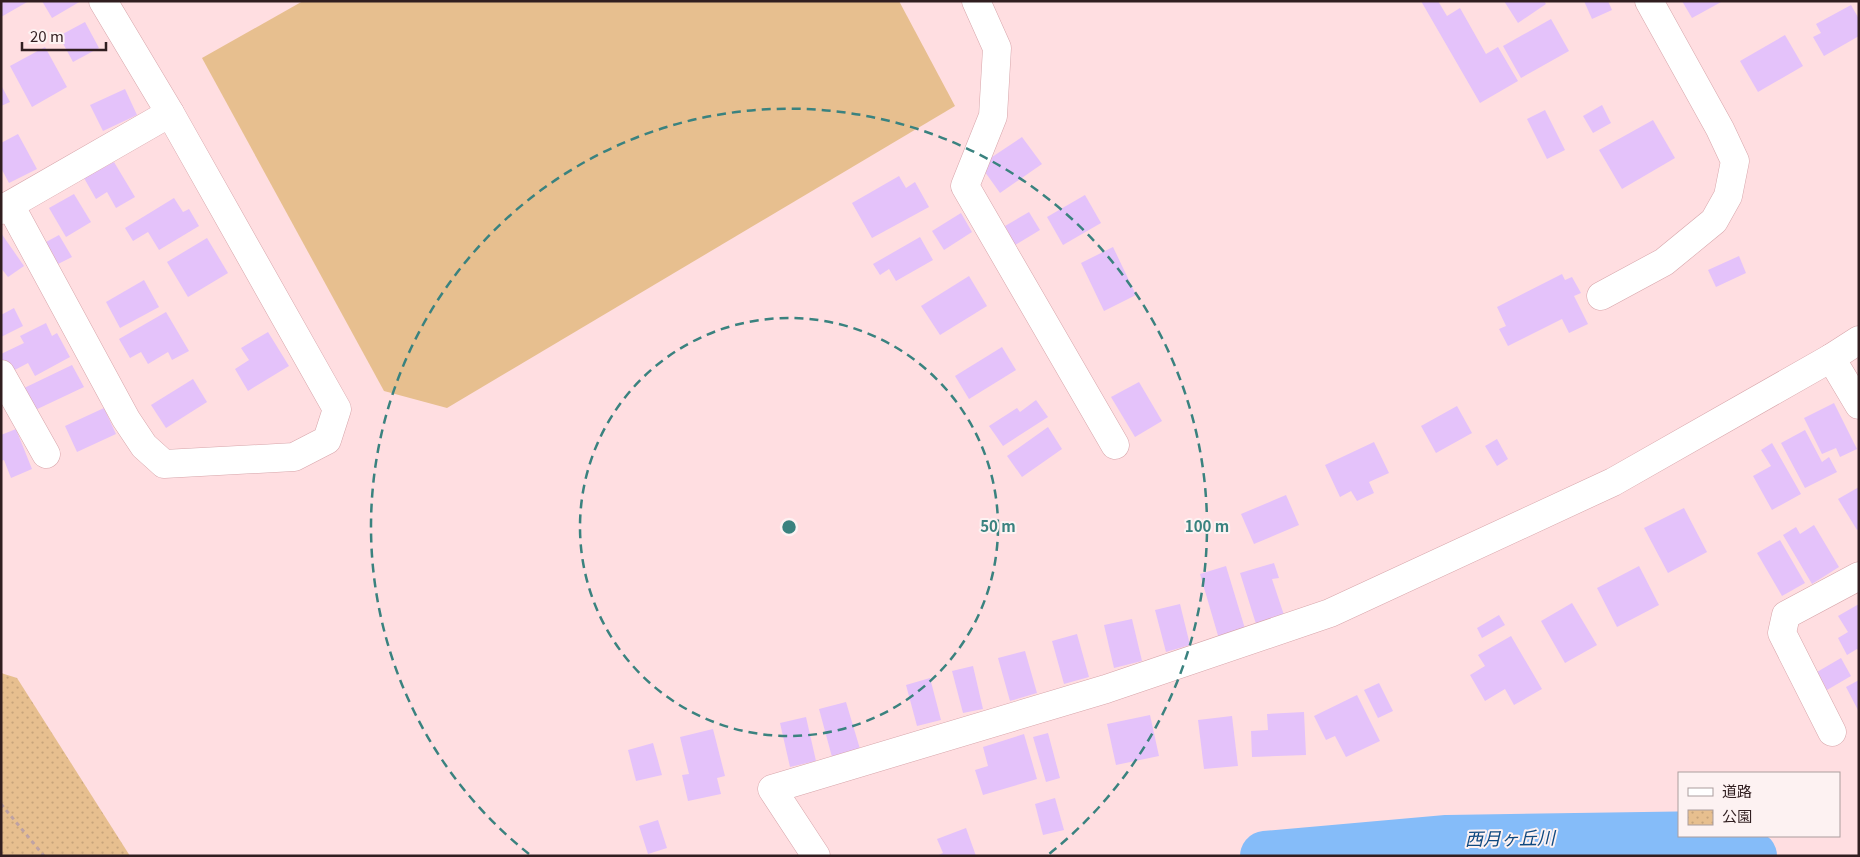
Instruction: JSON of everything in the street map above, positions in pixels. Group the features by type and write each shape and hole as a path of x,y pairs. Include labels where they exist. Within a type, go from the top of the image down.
{"street":[{"path":"103,1 170,113 337,409 327,440 294,457 164,464 144,446 126,419 6,208 170,113"},
{"path":"976,1 997,48 993,116 965,186 1115,445"},
{"path":"1601,296 1664,262 1714,221 1728,196 1735,161 1720,129 1649,1"},
{"path":"816,856 772,789 1106,689 1330,613 1614,482 1832,358 1859,340"},
{"path":"1832,358 1859,405"},
{"path":"1,374 46,454"},
{"path":"1832,732 1782,633 1786,615 1859,576"}],"path":[{"path":"1,804 44,856"}],"green space":[{"path":"303,1 899,1 955,106 447,408 384,391 202,58"},
{"path":"1,673 17,678 130,856 1,856"}],"building":[{"path":"1,1 29,1 1,17"},
{"path":"42,1 81,1 52,18"},
{"path":"1421,1 1438,1 1447,16 1460,8 1486,54 1498,47 1518,81 1480,103"},
{"path":"1504,1 1544,1 1546,4 1518,23"},
{"path":"1584,1 1608,1 1612,10 1592,19"},
{"path":"1682,1 1723,1 1692,18"},
{"path":"1851,5 1859,19 1859,36 1824,56 1813,37 1821,33 1816,24"},
{"path":"1551,19 1569,51 1521,78 1503,46"},
{"path":"85,22 99,48 73,62 59,36"},
{"path":"1785,35 1803,66 1758,92 1740,61"},
{"path":"45,47 67,87 32,107 10,66"},
{"path":"1,85 10,102 1,106"},
{"path":"125,89 137,115 103,131 90,105"},
{"path":"1602,105 1611,123 1593,133 1583,116"},
{"path":"1545,110 1565,150 1547,159 1527,119"},
{"path":"1653,120 1675,158 1622,189 1599,150"},
{"path":"18,134 37,169 9,183 1,168 1,143"},
{"path":"1022,137 1042,164 1000,193 980,165"},
{"path":"114,162 135,197 116,208 107,192 96,199 84,178"},
{"path":"899,176 906,188 915,182 929,207 872,238 852,203"},
{"path":"74,194 91,222 66,237 49,208"},
{"path":"1085,195 1101,223 1063,245 1047,217"},
{"path":"174,198 183,212 189,209 199,226 159,250 148,232 133,241 125,228"},
{"path":"1029,212 1040,230 1015,245 1005,226"},
{"path":"961,213 972,232 944,250 932,231"},
{"path":"1,233 24,266 8,277 1,268"},
{"path":"59,235 72,257 58,264 46,242"},
{"path":"920,237 933,260 896,281 889,269 880,275 873,264"},
{"path":"207,238 228,273 188,297 167,262"},
{"path":"1113,247 1136,295 1104,311 1081,263"},
{"path":"1739,256 1746,273 1716,287 1708,270"},
{"path":"1562,274 1565,280 1572,277 1581,293 1574,296 1588,324 1569,333 1562,319 1508,346 1499,329 1506,326 1497,307"},
{"path":"969,276 987,306 940,335 921,306"},
{"path":"144,280 159,307 120,328 106,302"},
{"path":"14,308 23,326 1,337 1,315"},
{"path":"166,312 189,351 172,360 168,352 148,364 141,352 130,358 119,339"},
{"path":"46,323 52,336 57,333 70,357 35,376 28,363 9,373 1,360 1,354 24,343 20,336"},
{"path":"268,332 289,366 248,391 235,369 249,360 241,348"},
{"path":"1002,347 1016,370 969,399 955,376"},
{"path":"72,365 84,387 31,412 20,390"},
{"path":"193,379 207,402 166,428 151,405"},
{"path":"1139,382 1162,421 1135,437 1111,397"},
{"path":"1036,400 1048,417 1003,446 989,426 1017,408 1020,412"},
{"path":"1834,403 1857,449 1840,457 1836,448 1822,454 1804,418"},
{"path":"1457,406 1472,433 1436,453 1421,426"},
{"path":"104,408 116,434 77,452 65,426"},
{"path":"1048,427 1062,449 1022,477 1007,456"},
{"path":"16,429 32,469 11,478 4,460 1,461 1,435"},
{"path":"1805,430 1822,462 1829,457 1837,472 1805,488 1781,443"},
{"path":"1497,439 1508,459 1497,466 1485,446"},
{"path":"1374,442 1389,473 1369,482 1374,493 1357,501 1351,491 1340,497 1325,465"},
{"path":"1772,443 1801,494 1772,510 1753,476 1771,466 1761,450"},
{"path":"1859,487 1859,529 1857,530 1838,499"},
{"path":"1286,495 1299,525 1254,544 1241,514"},
{"path":"1684,508 1707,552 1668,573 1644,528"},
{"path":"1814,525 1839,567 1812,584 1783,535 1796,527 1800,534"},
{"path":"1780,540 1805,583 1782,596 1757,553"},
{"path":"1274,563 1279,578 1272,579 1284,615 1256,624 1240,573"},
{"path":"1226,566 1246,632 1219,639 1200,574"},
{"path":"1639,566 1659,605 1617,627 1597,588"},
{"path":"1572,603 1597,645 1565,663 1541,621"},
{"path":"1180,604 1190,645 1166,652 1155,610"},
{"path":"1859,604 1859,651 1857,649 1847,655 1838,638 1848,632 1838,616"},
{"path":"1499,615 1505,625 1482,638 1477,628"},
{"path":"1132,619 1142,661 1114,668 1104,625"},
{"path":"1077,634 1089,677 1064,684 1052,641"},
{"path":"1511,636 1542,689 1514,705 1505,689 1485,701 1470,675 1485,666 1478,655"},
{"path":"1025,651 1037,693 1010,701 998,658"},
{"path":"1841,658 1851,676 1827,690 1817,672"},
{"path":"973,666 983,709 963,713 952,671"},
{"path":"930,678 941,720 917,726 906,685"},
{"path":"1859,680 1859,712 1846,687"},
{"path":"1379,683 1393,711 1378,718 1364,690"},
{"path":"1357,695 1380,741 1346,757 1335,736 1326,740 1314,716"},
{"path":"846,702 860,749 832,757 819,709"},
{"path":"1304,712 1306,755 1252,757 1251,731 1268,730 1267,714"},
{"path":"1150,715 1159,756 1116,765 1107,724"},
{"path":"1232,716 1238,766 1204,769 1198,720"},
{"path":"806,717 816,761 790,767 780,723"},
{"path":"713,729 725,776 717,778 721,794 688,801 682,775 689,774 680,737"},
{"path":"1048,733 1060,778 1046,782 1033,737"},
{"path":"1024,734 1037,779 983,795 975,770 988,766 983,747"},
{"path":"653,743 662,775 636,781 628,750"},
{"path":"1055,798 1064,830 1043,835 1035,804"},
{"path":"658,820 667,848 648,854 639,826"},
{"path":"966,828 976,856 936,856 943,853 937,839"}],"waterway":[{"name":"西月ヶ丘川","path":"1265,856 1447,840 1678,837"},
{"name":"西月ヶ丘川","path":"1714,837 1752,856"}]}
